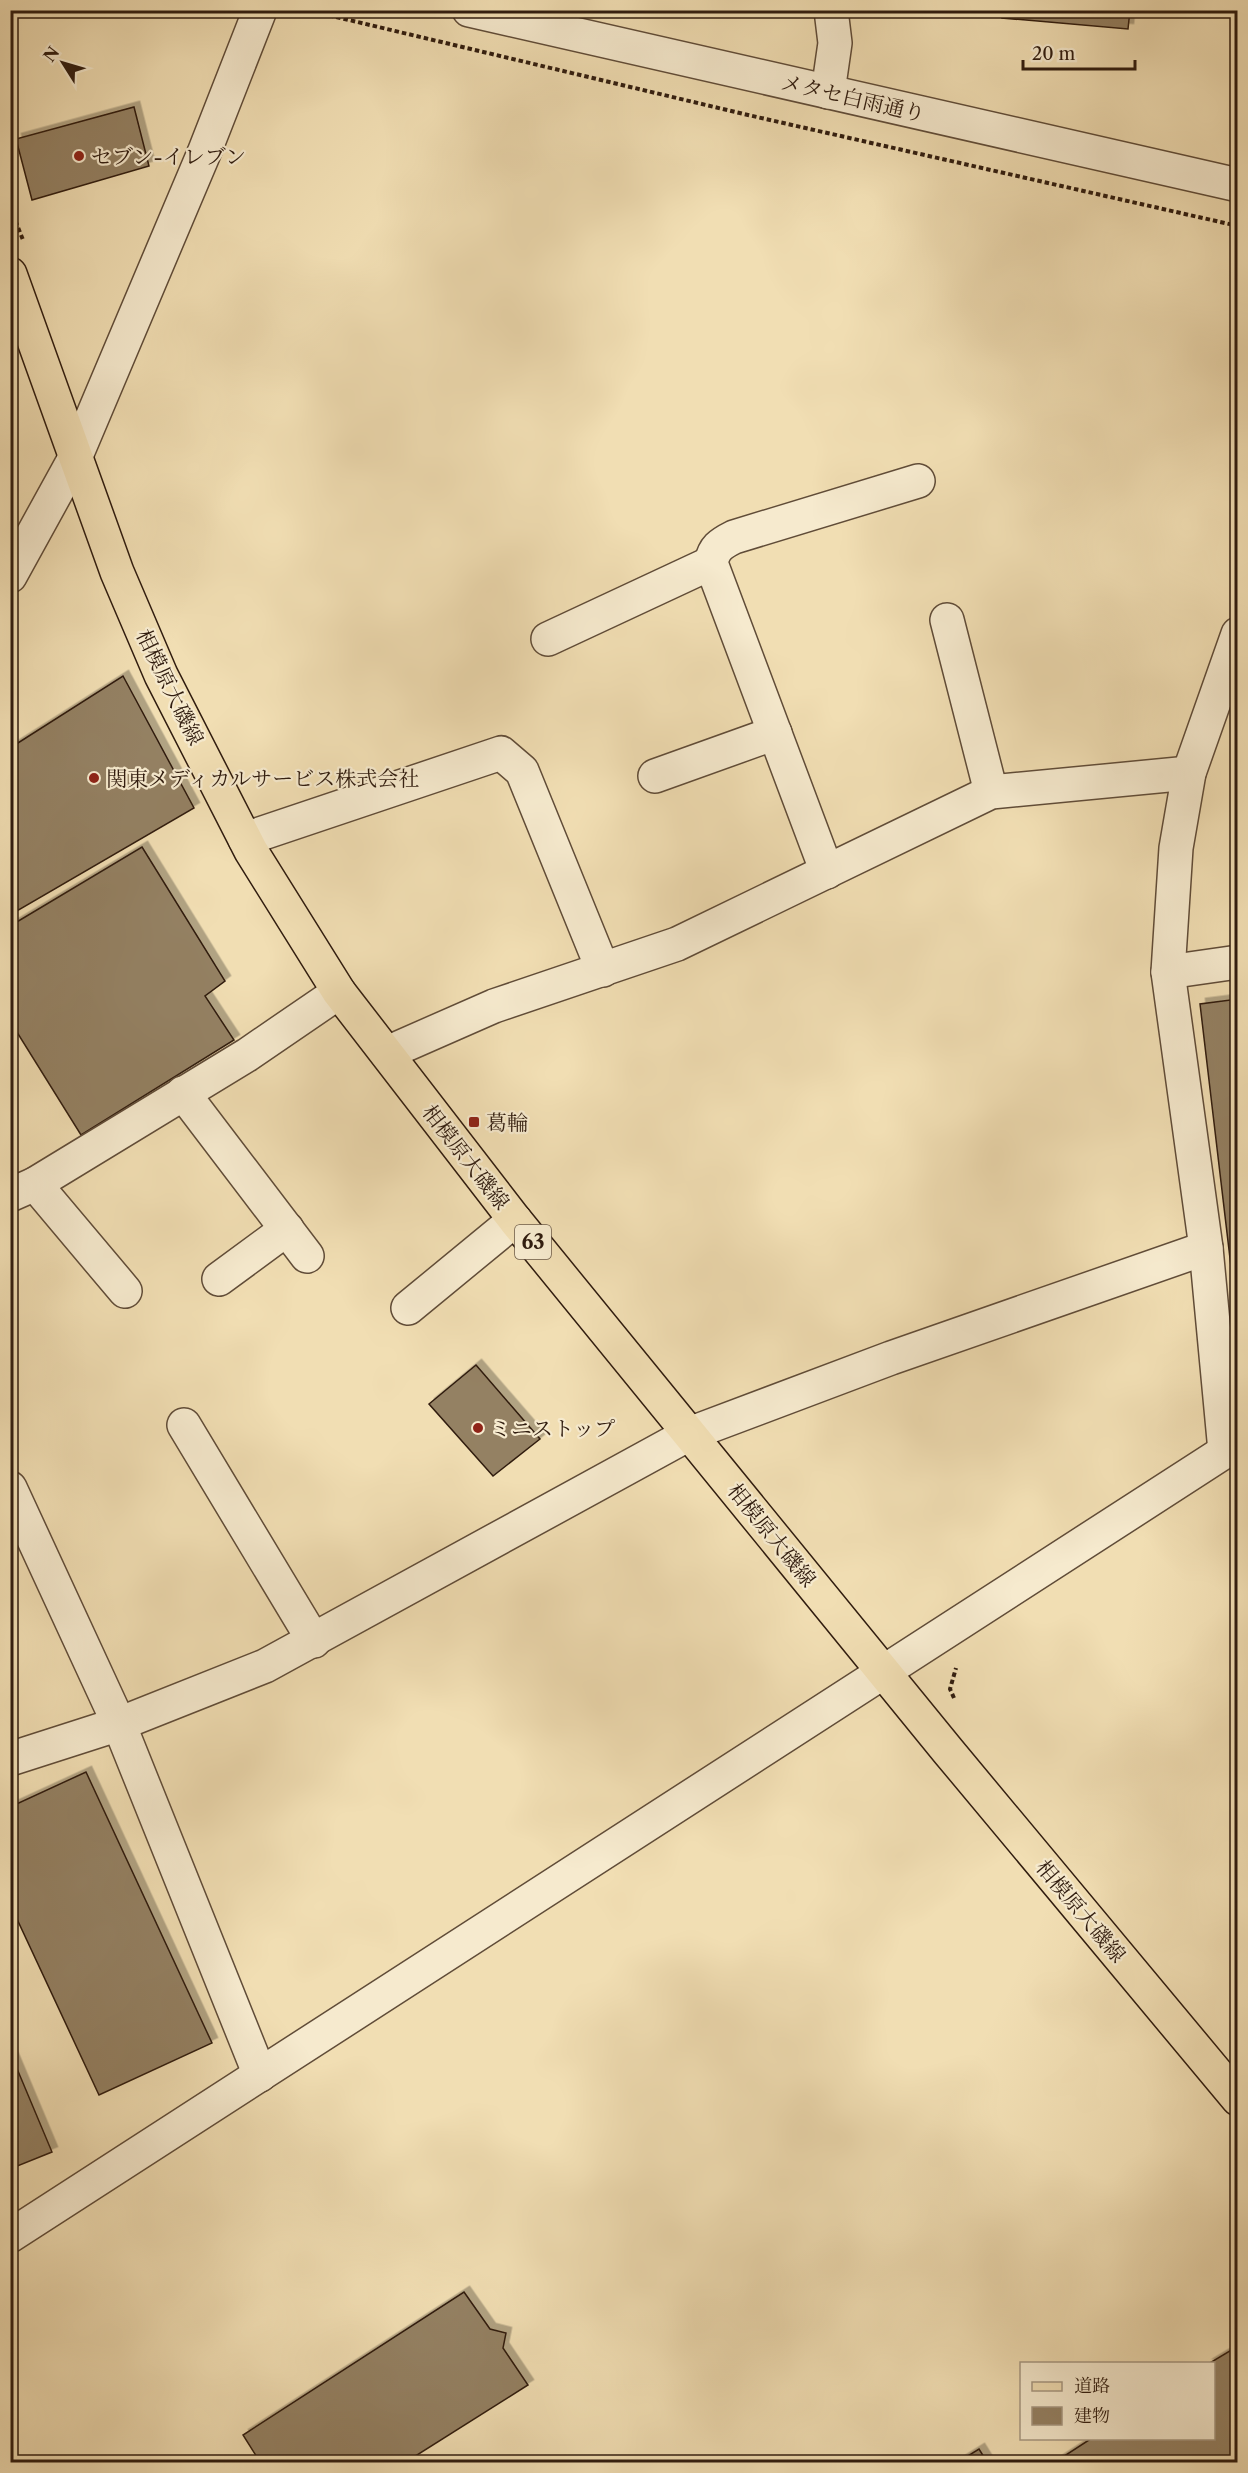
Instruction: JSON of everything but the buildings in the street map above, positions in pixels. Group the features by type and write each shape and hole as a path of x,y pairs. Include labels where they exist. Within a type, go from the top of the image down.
{"main road":[{"name":"相模原大磯線","path":"10,274 117,572 161,675 245,839 339,992 515,1220 1238,2099"}],"street":[{"path":"10,576 75,458 204,153 260,10"},
{"name":"メタセ白雨通り","path":"469,10 1238,185"},
{"path":"828,92 835,43 831,10"},
{"path":"827,872 711,563 717,546 734,537 918,481"},
{"path":"548,639 711,563"},
{"path":"946,620 992,792"},
{"path":"10,2235 1231,1447 1168,972 1176,848 1189,773 1238,634"},
{"path":"655,776 775,733"},
{"path":"245,839 501,753 522,771 603,969"},
{"path":"387,1053 494,1006 677,944 992,792 1189,773"},
{"path":"1168,972 1238,962"},
{"path":"125,1291 23,1190 247,1055 339,992"},
{"path":"183,1093 307,1256"},
{"path":"408,1308 515,1220"},
{"path":"219,1279 287,1229"},
{"path":"10,1759 119,1725 265,1666 689,1434 891,1358 1206,1248"},
{"path":"184,1425 314,1641"},
{"path":"10,1488 119,1725 260,2075"}],"path":[{"path":"307,10 748,116 1238,226"}],"place":[{"name":"セブン-イレブン","path":"79,156"},
{"name":"関東メディカルサービス株式会社","path":"94,778"},
{"name":"葛輪","path":"474,1122"},
{"name":"ミニストップ","path":"478,1428"}]}
